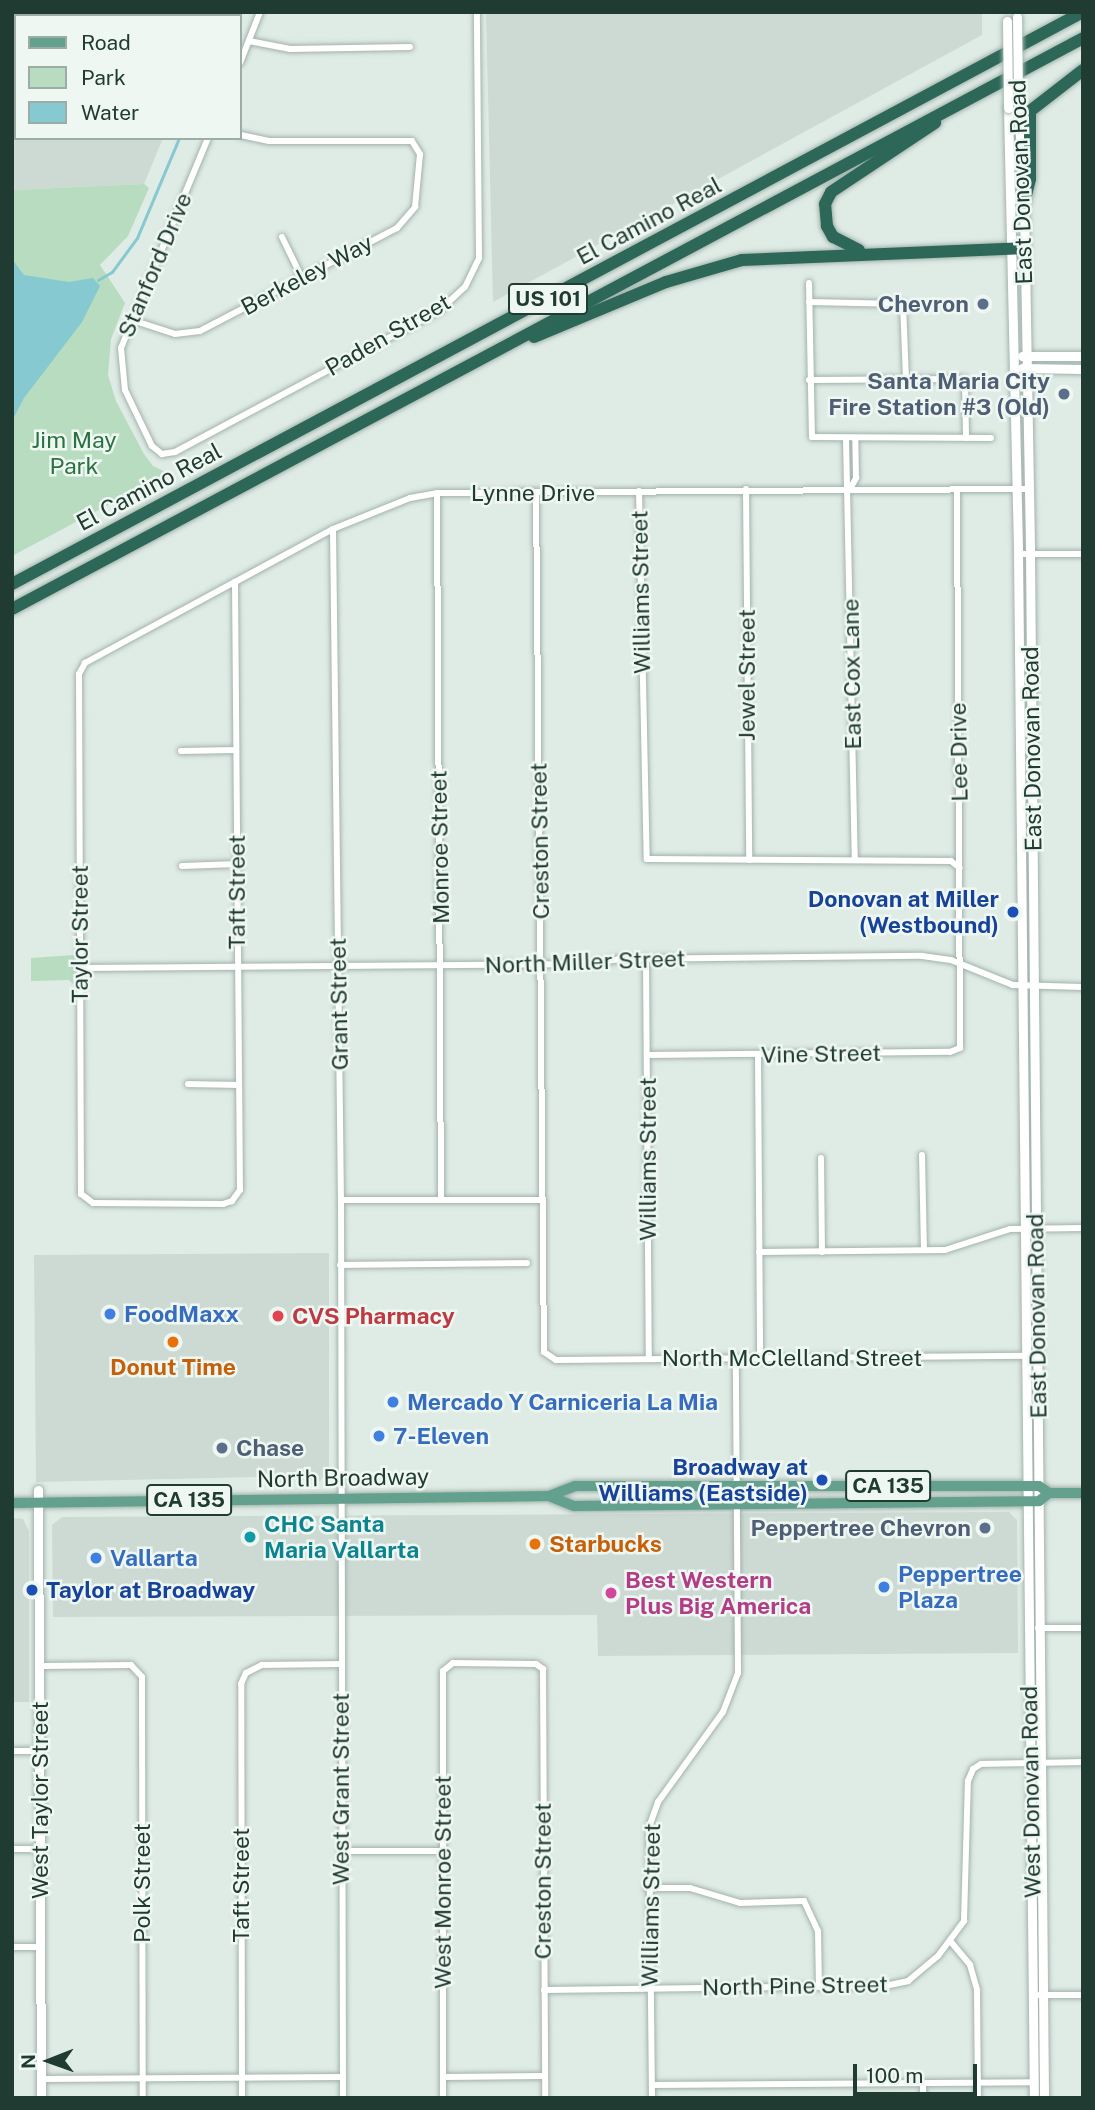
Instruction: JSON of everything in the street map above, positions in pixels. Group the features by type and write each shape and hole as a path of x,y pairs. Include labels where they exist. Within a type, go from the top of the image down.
{"highway":[{"path":"1064,23 1076,12"},
{"name":"El Camino Real","path":"12,584 1083,12"},
{"name":"El Camino Real","path":"12,608 1083,38"},
{"path":"1024,203 1030,179 1030,111 1083,70"},
{"path":"863,251 843,244 827,226 825,204 831,192 909,143 957,106"},
{"path":"510,344 553,332 704,268 772,256 863,251 1025,248"}],"main road":[{"name":"East Donovan Road","path":"1017,15 1018,103 1024,203 1030,554 1037,1356 1033,1486"},
{"name":"East Donovan Road","path":"1007,17 1018,554 1026,1356 1033,1486"},
{"path":"1013,356 1083,356"},
{"path":"1013,368 1083,369"},
{"name":"North Broadway","path":"12,1503 549,1496 575,1486 1033,1486"},
{"path":"1033,1486 1049,1493 1083,1493"},
{"name":"West Donovan Road","path":"1033,1486 1029,1629 1030,1763 1039,2082 1044,2098"},
{"path":"38,1490 38,1502"},
{"path":"1033,1501 1049,1493"},
{"name":"North Broadway","path":"549,1496 574,1506 1033,1501"},
{"name":"West Donovan Road","path":"1033,1501 1040,1628 1038,1995"},
{"name":"West Taylor Street","path":"38,1502 41,2098"},
{"name":"West Donovan Road","path":"1034,2098 1039,2082"}],"street":[{"path":"242,58 260,12"},
{"name":"Paden Street","path":"145,432 156,451 175,452 439,310 465,287 479,258 477,12"},
{"path":"249,41 290,49 410,47"},
{"name":"Berkeley Way","path":"132,320 166,332 191,334 407,220 418,195 418,146 405,140 290,142 242,135"},
{"name":"Stanford Drive","path":"145,432 121,376 121,348 207,140"},
{"path":"282,237 301,276"},
{"path":"809,283 811,436 846,440 992,438"},
{"path":"809,302 903,304 906,380"},
{"path":"809,380 965,379 966,438"},
{"name":"East Cox Lane","path":"850,489 856,478 855,439"},
{"name":"East Cox Lane","path":"846,440 850,489 855,859"},
{"name":"Lynne Drive","path":"81,668 332,529 379,507 437,494 746,489 1028,489"},
{"name":"Jewel Street","path":"746,489 749,860"},
{"name":"Lee Drive","path":"957,489 962,1015"},
{"name":"Williams Street","path":"639,491 647,859 749,860"},
{"name":"Creston Street","path":"536,492 544,1348 548,1357"},
{"name":"Monroe Street","path":"437,494 441,1200"},
{"name":"Grant Street","path":"332,529 341,1200 340,1480"},
{"path":"1018,554 1083,554"},
{"name":"Taft Street","path":"232,1201 240,1190 235,582"},
{"name":"Taylor Street","path":"81,668 81,968 85,1199 232,1201"},
{"path":"181,751 236,750"},
{"path":"749,860 951,861 960,868"},
{"path":"182,866 237,864"},
{"name":"North Miller Street","path":"81,968 541,965 646,959 922,956 962,965 999,983 1034,988 1083,987"},
{"name":"Williams Street","path":"646,959 649,1359"},
{"name":"Vine Street","path":"648,1055 950,1052 960,1048 962,1015"},
{"path":"758,1055 760,1360"},
{"path":"188,1084 239,1085"},
{"path":"922,1155 924,1250"},
{"path":"821,1158 822,1251"},
{"path":"341,1200 543,1200"},
{"path":"760,1252 945,1250 1010,1229 1083,1228"},
{"path":"340,1265 527,1263"},
{"name":"North McClelland Street","path":"548,1357 760,1360 1037,1356"},
{"name":"Williams Street","path":"652,2098 647,1888 652,1813 723,1712 737,1679 736,1359"},
{"name":"West Grant Street","path":"340,1480 343,2098"},
{"path":"1029,1629 1083,1628"},
{"name":"West Monroe Street","path":"443,2098 444,1667 453,1663 540,1665"},
{"name":"Taft Street","path":"242,2098 241,1684 246,1673 262,1665 341,1664"},
{"name":"Polk Street","path":"40,1666 131,1665 139,1669 143,2098"},
{"name":"Creston Street","path":"540,1665 545,2098"},
{"path":"12,1751 40,1751"},
{"name":"North Pine Street","path":"544,1990 885,1986 908,1981 951,1942 967,1910 971,1773 981,1765 1083,1762"},
{"path":"12,1849 40,1849"},
{"path":"341,1851 442,1851"},
{"path":"647,1888 690,1888 740,1903 804,1901 818,1931 819,1987"},
{"path":"951,1942 975,1978 978,2098"},
{"path":"12,1947 41,1947"},
{"path":"1038,1995 1083,1995"},
{"path":"444,2077 545,2076"},
{"path":"41,2079 343,2077"},
{"path":"652,2085 1039,2082"},
{"path":"923,2084 923,2098"}],"shaded area":[{"path":"12,12 216,12 14,14 14,140 162,140 144,184 12,190"},
{"path":"486,12 982,12 982,35 493,302"},
{"path":"329,1253 329,1470 320,1481 260,1477 36,1482 34,1255"},
{"path":"1009,1512 1017,1520 1018,1653 598,1656 597,1615 53,1617 52,1525 62,1517"},
{"path":"12,1518 23,1519 29,1531 29,1702 12,1702"}],"green space":[{"name":"Jim May Park","path":"144,184 149,188 128,236 100,265 125,303 111,339 108,375 116,401 144,454 153,466 168,473 12,556 12,190"},
{"path":"74,955 74,985 69,980 31,981 31,958"}],"water":[{"path":"12,259 24,275 69,282 93,278 100,286 82,322 24,398 12,421"}],"waterway":[{"path":"98,280 112,272 137,238 178,140"}],"place":[{"name":"Chevron","path":"983,304"},
{"name":"Santa Maria City Fire Station #3 (Old)","path":"1064,394"},
{"name":"Donovan at Miller (Westbound)","path":"1013,912"},
{"name":"FoodMaxx","path":"110,1314"},
{"name":"CVS Pharmacy","path":"278,1316"},
{"name":"Donut Time","path":"173,1342"},
{"name":"Mercado Y Carniceria La Mia","path":"393,1402"},
{"name":"7-Eleven","path":"379,1436"},
{"name":"Chase","path":"222,1448"},
{"name":"Broadway at Williams (Eastside)","path":"822,1480"},
{"name":"Peppertree Chevron","path":"985,1528"},
{"name":"CHC Santa Maria Vallarta","path":"250,1537"},
{"name":"Starbucks","path":"535,1544"},
{"name":"Vallarta","path":"96,1558"},
{"name":"Peppertree Plaza","path":"884,1587"},
{"name":"Taylor at Broadway","path":"32,1590"},
{"name":"Best Western Plus Big America","path":"611,1593"}]}
